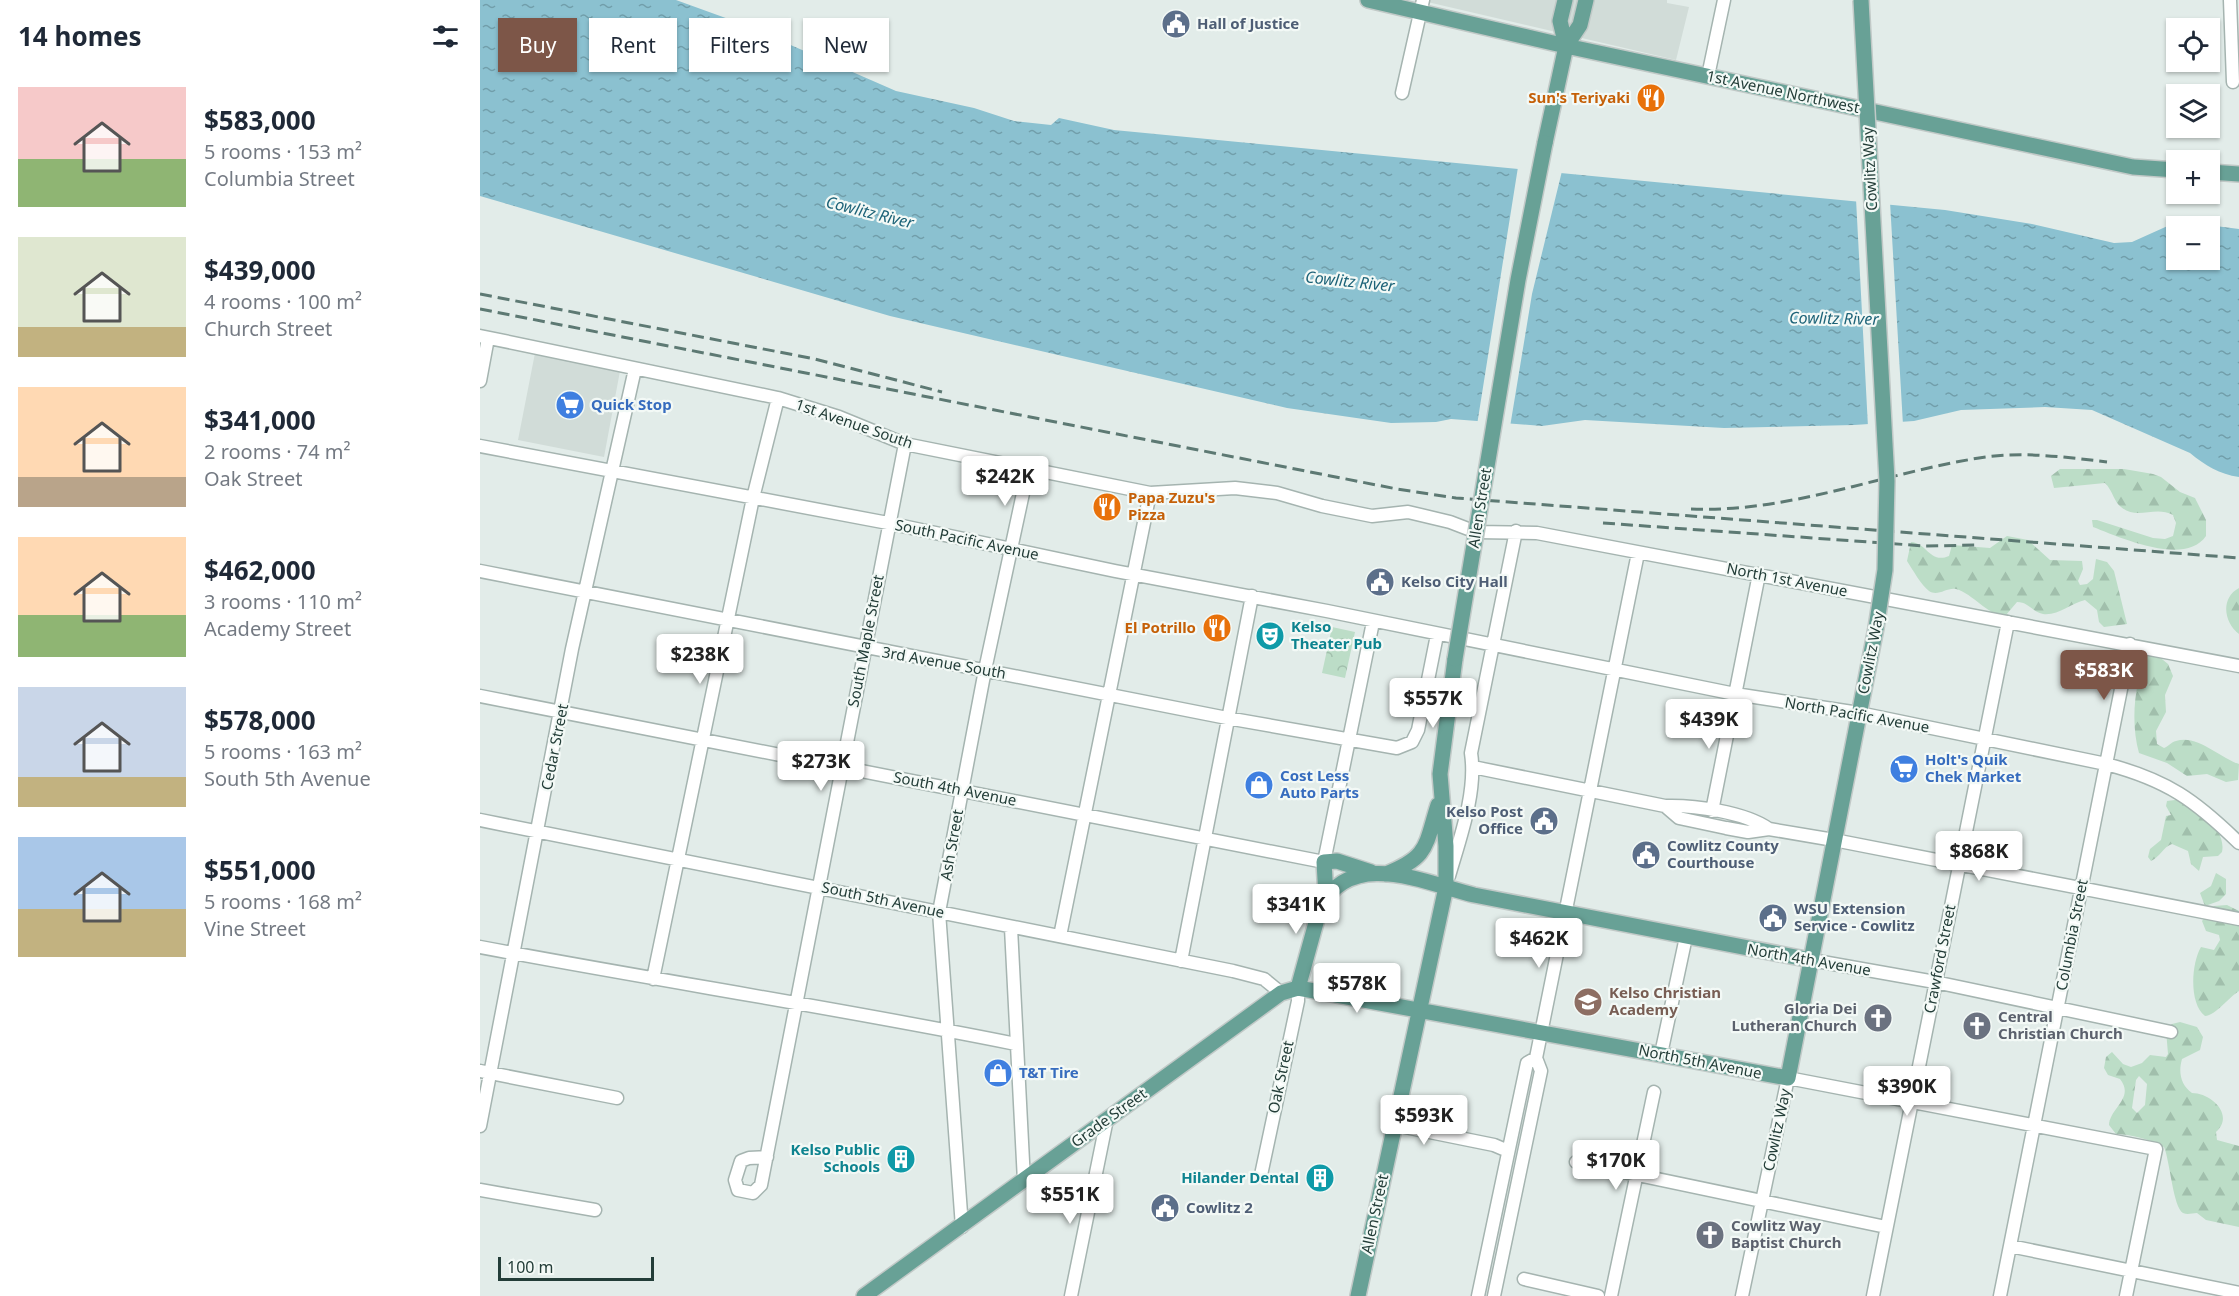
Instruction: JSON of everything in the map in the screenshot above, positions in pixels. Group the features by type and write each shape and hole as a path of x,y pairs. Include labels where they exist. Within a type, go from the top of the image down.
{"main road":[{"name":"1st Avenue Northwest","path":"1368,0 1422,6 1566,46 2133,167 2166,169"},
{"path":"1564,0 1560,21 1566,46"},
{"path":"1566,46 1580,25 1586,0"},
{"name":"Cowlitz Way","path":"1788,1078 1876,628 1886,559 1887,481 1861,0"},
{"name":"Allen Street","path":"1358,1296 1446,887 1441,749 1518,280 1566,46"},
{"path":"2220,173 2239,174"},
{"path":"1378,873 1413,862 1423,851 1441,796"},
{"path":"1326,896 1324,862 1337,861 1378,873 1427,880 1446,887"},
{"name":"Oak Street","path":"1298,988 1317,916 1326,896 1342,883 1378,873"},
{"name":"North 4th Avenue","path":"1446,887 1565,913 1811,960"},
{"path":"1298,988 1421,1008"},
{"name":"Grade Street","path":"867,1295 1281,993 1298,988"},
{"name":"North 5th Avenue","path":"1421,1008 1788,1078"}],"street":[{"path":"1708,76 1724,0"},
{"path":"2230,0 2235,47 2233,82"},
{"path":"1402,93 1422,6"},
{"path":"480,381 484,337"},
{"name":"1st Avenue South","path":"484,337 778,398 839,417 905,444 1028,470 1149,493 1234,489 1277,493 1322,506 1372,516 1408,512 1450,522 1476,532"},
{"name":"Cedar Street","path":"480,1126 485,1072 513,953 585,592 635,369"},
{"path":"653,980 753,498 778,398"},
{"name":"South Maple Street","path":"766,1157 905,444"},
{"name":"South Pacific Avenue","path":"480,446 612,469 888,523 1132,575 1252,596 1454,637"},
{"name":"Ash Street","path":"962,1227 939,912 985,670 1028,470"},
{"path":"1060,936 1149,493"},
{"name":"North 1st Avenue","path":"1476,532 1516,531 1759,574 2239,666"},
{"name":"Allen Street","path":"1446,887 1461,839 1473,767 1471,753 1516,531"},
{"path":"1494,1296 1541,1071 1536,1058 1541,1032 1638,553"},
{"name":"3rd Avenue South","path":"480,571 864,648 1107,693 1227,718 1397,748 1408,745 1418,730 1437,634"},
{"path":"1712,811 1759,574"},
{"path":"1181,961 1252,596"},
{"path":"1324,862 1373,622"},
{"name":"Crawford Street","path":"1873,1296 2008,622"},
{"name":"North Pacific Avenue","path":"1454,637 1735,694 1859,713 2145,774 2183,794 2205,809 2239,843"},
{"name":"Columbia Street","path":"2000,1296 2130,644"},
{"name":"South 4th Avenue","path":"480,696 1324,862"},
{"path":"1473,767 1665,806 1682,806 1756,819 1769,829"},
{"path":"1665,806 1679,818 1726,828 1748,832 1769,829 1834,840 2081,886 2239,919"},
{"name":"South 5th Avenue","path":"480,820 1181,961 1264,979 1281,993"},
{"path":"1011,928 1024,1181"},
{"path":"1661,1054 1686,937"},
{"path":"480,946 653,980 796,1001 1016,1044"},
{"name":"North 4th Avenue","path":"1811,960 1935,982 2171,1032"},
{"name":"Oak Street","path":"1261,1175 1298,1001 1298,988"},
{"path":"1478,1296 1527,1063 1536,1058"},
{"path":"485,1072 617,1098"},
{"name":"North 5th Avenue","path":"1788,1078 2156,1149 2131,1271"},
{"name":"Cowlitz Way","path":"1742,1296 1788,1078"},
{"path":"1611,1296 1654,1092"},
{"path":"1071,1296 1107,1119"},
{"path":"1395,1125 1494,1145 1508,1151"},
{"path":"1576,1162 1886,1227"},
{"path":"480,1190 595,1209"},
{"path":"2010,1246 2239,1293"},
{"path":"2126,1296 2131,1271"},
{"path":"1524,1279 1598,1296"}],"shaded area":[{"path":"1419,0 1667,0 1667,3 1689,7 1676,60"},
{"path":"535,353 620,371 604,457 518,440"}],"green space":[{"path":"2060,469 2124,469 2161,477 2180,492 2195,498 2206,520 2206,536 2196,545 2183,549 2168,549 2151,547 2093,527 2092,520 2097,520 2153,538 2165,539 2173,536 2176,523 2173,515 2166,512 2134,513 2127,511 2119,505 2105,483 2054,488 2051,476"},
{"path":"2007,536 2028,540 2050,560 2082,561 2083,569 2078,581 2080,585 2087,584 2093,579 2096,559 2107,562 2114,571 2127,624 2104,627 2099,622 2097,610 2085,600 2049,614 2039,613 2017,602 2006,615 1999,615 1956,589 1932,593 1920,581 1907,561 1911,542 1943,558 1949,556 1952,545 1990,548"},
{"path":"2239,588 2239,634 2230,624 2226,611 2229,598"},
{"path":"1332,627 1355,632 1345,678 1322,673"},
{"path":"2146,646 2168,664 2173,676 2165,695 2166,712 2156,731 2157,744 2164,748 2174,742 2184,740 2200,744 2239,764 2238,780 2226,782 2207,774 2187,776 2167,763 2139,753 2135,727 2136,691 2145,660"},
{"path":"2179,796 2208,819 2220,835 2222,852 2218,856 2203,857 2199,871 2191,864 2188,851 2172,844 2151,861 2148,857 2150,849 2161,840 2166,816 2171,815 2166,806 2167,801 2175,800"},
{"path":"2216,873 2226,879 2226,894 2219,901 2205,906 2200,893 2211,886"},
{"path":"2227,905 2239,911 2239,991 2213,1013 2205,1016 2196,1003 2194,993 2195,963 2201,947 2214,950 2220,940 2219,935 2206,931 2202,921 2214,906"},
{"path":"2180,1022 2197,1027 2203,1037 2200,1050 2182,1059 2181,1078 2192,1093 2213,1101 2222,1112 2223,1119 2216,1132 2217,1140 2239,1146 2239,1227 2206,1220 2197,1213 2183,1213 2174,1193 2164,1147 2141,1138 2116,1134 2109,1125 2125,1092 2120,1079 2108,1075 2104,1068 2106,1057 2112,1052 2123,1064 2131,1067 2142,1063 2150,1055 2166,1057 2168,1054 2166,1030 2172,1024","holes":["2139,1076 2147,1084 2145,1105 2137,1113 2132,1108 2136,1080"]}],"water":[{"name":"Cowlitz River","path":"480,0 676,0 726,18 689,18 689,72 791,72 791,45 803,50 803,72 853,72 896,91 974,108 1014,121 1051,125 1059,118 1114,130 1945,210 2032,224 2114,243 2132,242 2166,227 2166,270 2220,270 2220,227 2239,229 2239,477 2219,472 2190,453 2092,410 2045,407 1961,410 1914,421 1724,428 1585,420 1542,426 1451,419 1436,422 1391,423 1287,408 890,316 480,196"}],"pier":[{"path":"1518,167 1562,171 1532,294 1510,427 1477,425"},
{"path":"1856,199 1890,202 1903,425 1868,427"}],"railway":[{"path":"480,294 815,359 942,392"},
{"path":"480,309 1397,489 1456,498 2239,558"},
{"path":"1691,509 1728,509 1800,499 1943,465 1995,456 2043,455 2107,462"},
{"path":"1603,523 1925,546 1980,545"}],"place":[{"name":"Hall of Justice","path":"1176,24"},
{"name":"Sun's Teriyaki","path":"1651,98"},
{"name":"Quick Stop","path":"570,405"},
{"name":"Papa Zuzu's Pizza","path":"1107,507"},
{"name":"Kelso City Hall","path":"1380,582"},
{"name":"El Potrillo","path":"1217,628"},
{"name":"Kelso Theater Pub","path":"1270,636"},
{"name":"Holt's Quik Chek Market","path":"1904,769"},
{"name":"Cost Less Auto Parts","path":"1259,785"},
{"name":"Kelso Post Office","path":"1544,821"},
{"name":"Cowlitz County Courthouse","path":"1646,855"},
{"name":"WSU Extension Service - Cowlitz","path":"1773,918"},
{"name":"Kelso Christian Academy","path":"1588,1002"},
{"name":"Gloria Dei Lutheran Church","path":"1878,1018"},
{"name":"Central Christian Church","path":"1977,1026"},
{"name":"T&T Tire","path":"998,1073"},
{"name":"Kelso Public Schools","path":"901,1159"},
{"name":"Hilander Dental","path":"1320,1178"},
{"name":"Cowlitz 2","path":"1165,1208"},
{"name":"Cowlitz Way Baptist Church","path":"1710,1235"}]}
